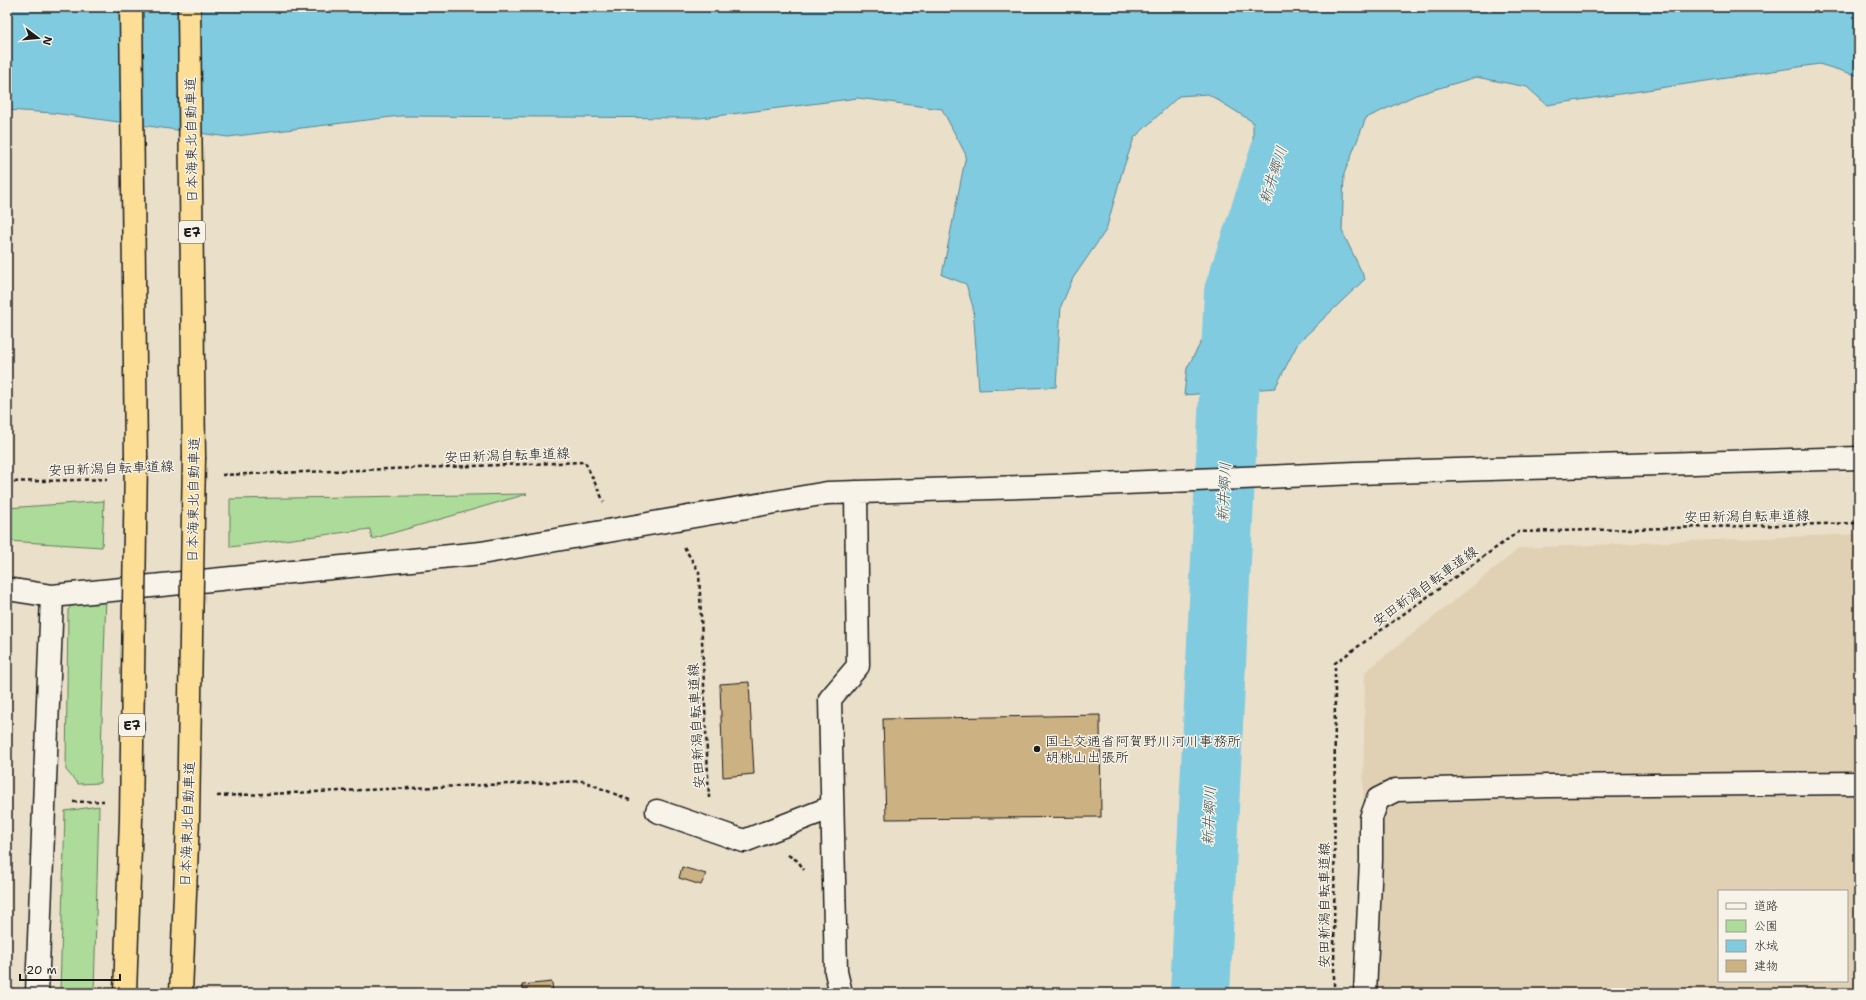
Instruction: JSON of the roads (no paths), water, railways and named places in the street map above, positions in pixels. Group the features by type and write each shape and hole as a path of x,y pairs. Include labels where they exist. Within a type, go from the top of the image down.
{"highway":[{"name":"E7","path":"125,993 131,819 136,456 131,7"},
{"name":"日本海東北自動車道","path":"182,993 188,819 194,457 189,7"}],"street":[{"path":"7,589 52,596 481,554 826,493 1061,486 1356,473 1859,458"},
{"path":"841,993 836,972 830,699 858,666 856,492"},
{"path":"37,993 52,596"},
{"path":"1365,993 1371,860 1370,818 1378,799 1396,790 1549,786 1859,783"},
{"path":"657,811 744,841 832,807"}],"water":[{"path":"7,7 1859,7 1859,76 1819,64 1547,105 1527,87 1476,77 1416,95 1366,118 1344,174 1342,231 1365,279 1298,343 1275,388 1184,395 1187,368 1205,335 1254,267 1253,122 1208,94 1179,96 1134,138 1122,172 1106,230 1073,278 1061,306 1056,387 979,390 973,307 966,284 942,275 966,155 942,109 858,98 700,118 400,116 228,137 53,113 7,110"}],"waterway":[{"name":"新井郷川","path":"1200,993 1234,292 1329,7"}],"place":[{"name":"国土交通省阿賀野川河川事務所 胡桃山出張所","path":"1037,749"}]}
